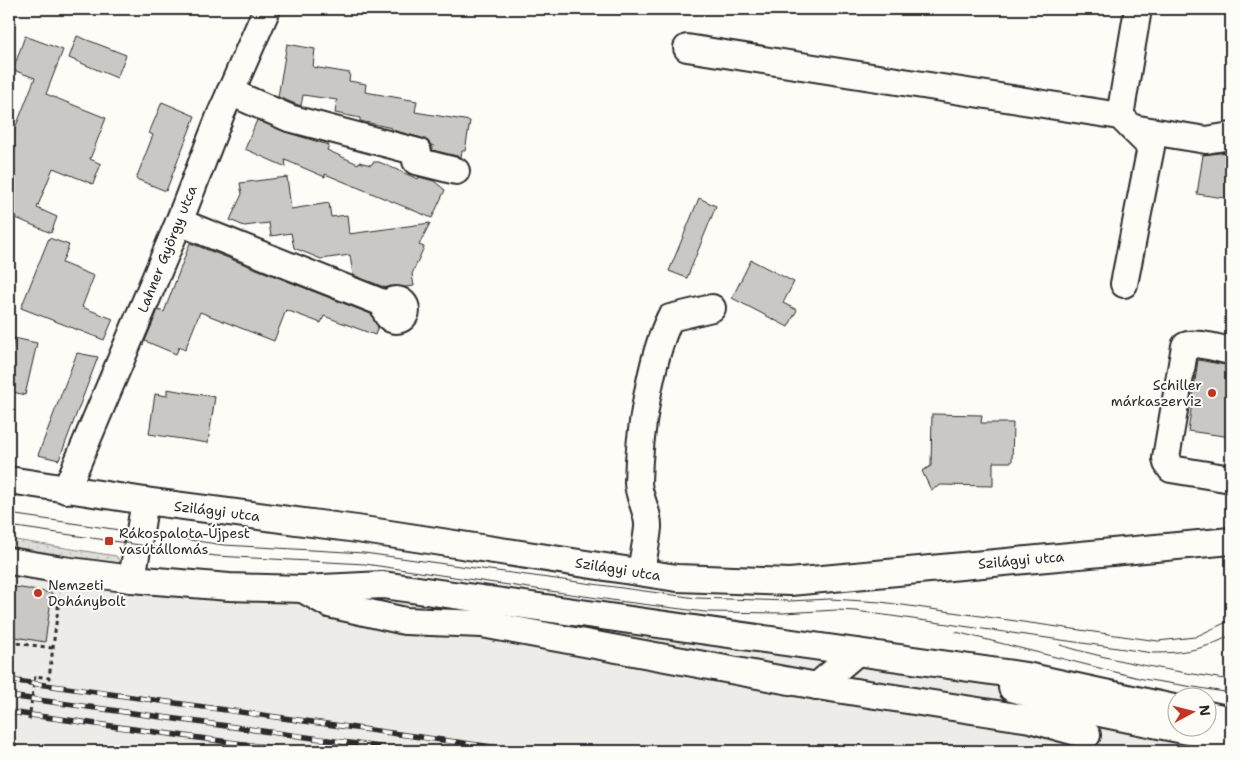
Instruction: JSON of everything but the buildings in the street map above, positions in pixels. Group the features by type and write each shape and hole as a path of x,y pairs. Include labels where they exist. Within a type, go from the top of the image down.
{"street":[{"name":"Lahner György utca","path":"66,490 179,222 230,92 267,9"},
{"path":"1126,122 1138,9"},
{"path":"687,48 1126,122 1206,140 1231,136"},
{"path":"230,92 289,118 418,152 416,162 456,170"},
{"path":"1124,284 1151,147 1126,122"},
{"path":"179,222 388,305"},
{"path":"641,572 648,525 638,484 646,406 662,336 670,318 712,308"},
{"path":"1231,351 1189,344 1185,346 1166,458 1171,469 1231,479"},
{"name":"Szilágyi utca","path":"9,480 145,502 314,523 677,578 790,582 1231,541"},
{"path":"132,579 145,502"},
{"path":"9,561 132,579 229,587 303,589 383,585 1026,676 1168,707"},
{"path":"303,589 329,604 405,621 482,624 817,686 1030,719 1087,735"},
{"path":"817,686 858,652"},
{"path":"926,662 1080,710 1208,735 1231,742"},
{"path":"1218,717 1231,720"}],"path":[{"path":"29,720 35,676 49,678 63,570"},
{"path":"9,642 53,648"}],"shaded area":[{"path":"9,539 116,556 120,561 116,565 9,549"},
{"path":"385,575 1079,678 1168,694 1168,738 1218,738 1218,704 1231,706 1231,751 9,751 9,576 72,586 127,582"}],"tram line":[{"path":"9,514 224,545 364,553 696,598 789,601 830,599 881,602 1158,641 1195,637 1231,620"},
{"path":"9,526 216,556 365,564 705,612 783,613 837,610 856,611 1153,653 1193,650 1231,635"},
{"path":"956,632 1143,679 1231,693"},
{"path":"1060,645 1123,661 1231,680"}],"railway":[{"path":"9,680 521,751"},
{"path":"9,696 408,751"},
{"path":"9,712 294,751"}],"place":[{"name":"Schiller márkaszerviz","path":"1212,393"},
{"name":"Rákospalota-Újpest vasútállomás","path":"109,541"},
{"name":"Nemzeti Dohánybolt","path":"38,593"}]}
